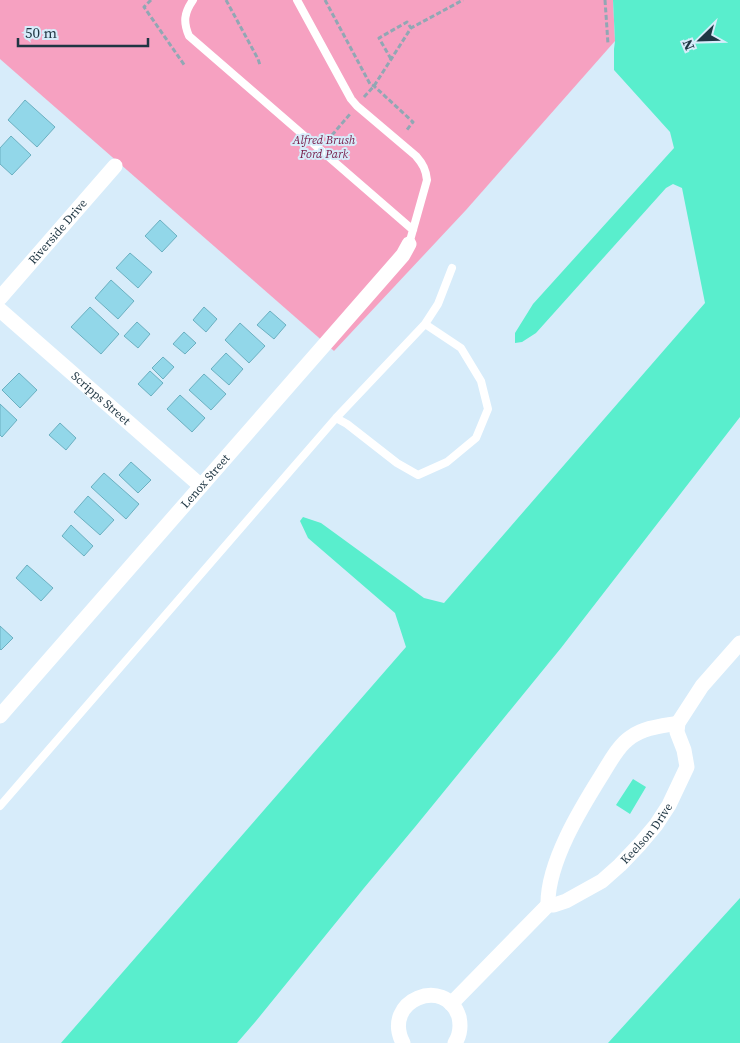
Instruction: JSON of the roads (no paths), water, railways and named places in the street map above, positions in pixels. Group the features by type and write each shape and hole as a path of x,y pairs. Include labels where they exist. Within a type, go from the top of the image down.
{"street":[{"name":"Riverside Drive","path":"0,298 115,166"},
{"name":"Lenox Street","path":"0,716 403,255 411,237"},
{"name":"Scripps Street","path":"0,310 201,486"},
{"path":"548,905 550,883 562,845 608,764 622,745 638,732 678,723 702,686 740,643"},
{"name":"Keelson Drive","path":"450,1004 548,905 566,901 602,881 620,865 656,825 669,804 687,767 684,750 677,732 678,723"},
{"path":"403,1043 399,1035 398,1026 402,1011 412,1000 427,995 441,997 457,1013 460,1027 455,1043"}],"lane":[{"path":"193,0 185,16 189,36 320,149 411,237 427,180 422,162 351,99 297,0"},
{"path":"0,806 336,418 425,324 438,304 452,268"},
{"path":"336,418 418,475 447,462 476,438 488,409 481,381 461,348 425,324"}],"park label":[{"name":"Alfred Brush Ford Park","path":"324,147"}]}
